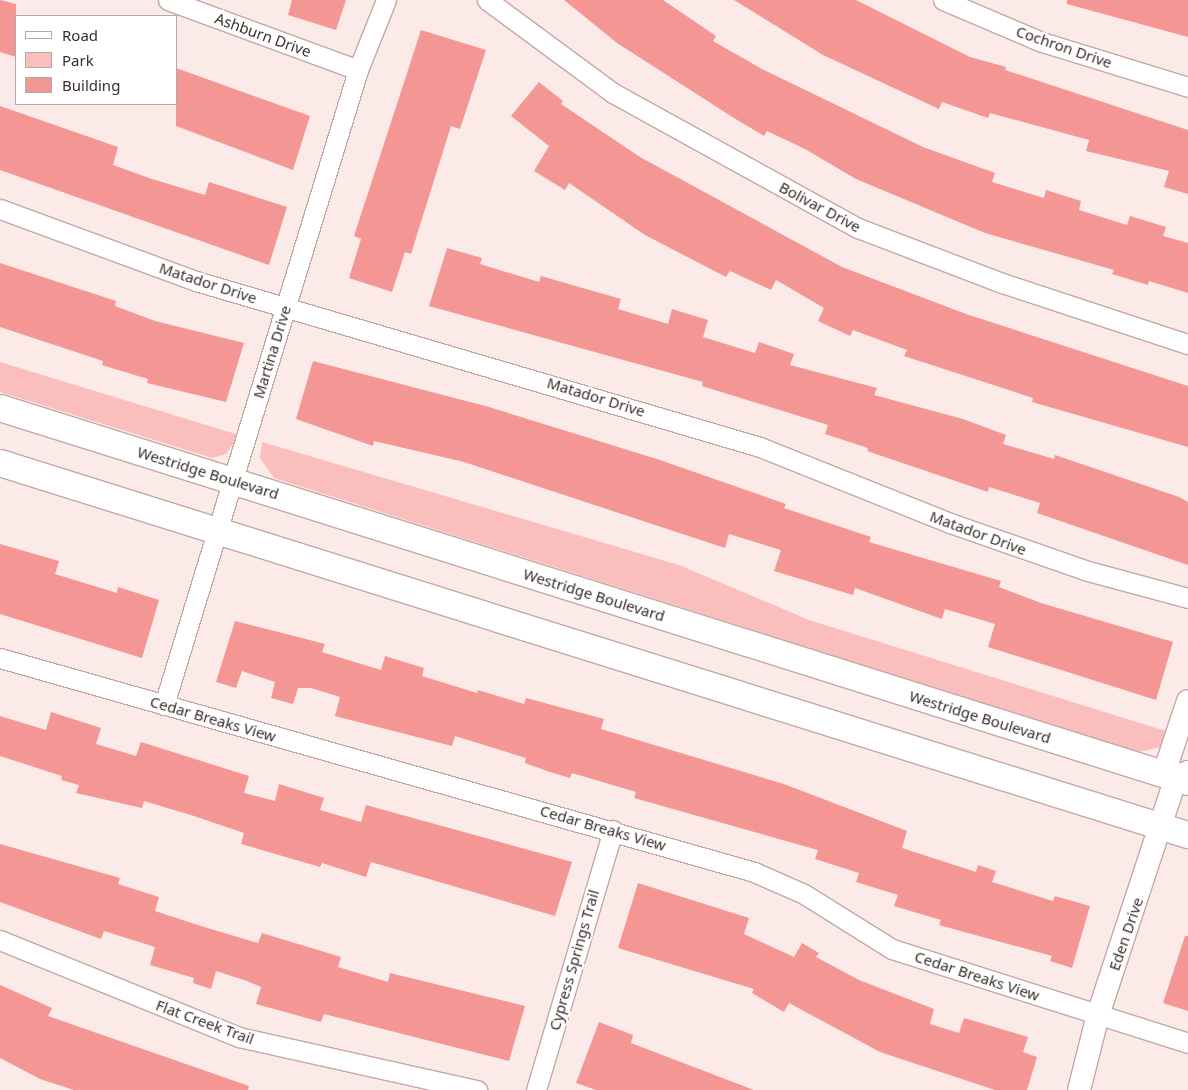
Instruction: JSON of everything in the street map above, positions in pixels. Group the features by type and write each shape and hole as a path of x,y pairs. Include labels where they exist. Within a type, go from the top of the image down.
{"main road":[{"name":"Westridge Boulevard","path":"0,408 1184,777"},
{"path":"0,463 218,529 1188,835"}],"street":[{"name":"Ashburn Drive","path":"168,0 358,70"},
{"name":"Martina Drive","path":"164,705 358,70 386,0"},
{"name":"Bolivar Drive","path":"487,0 613,93 858,228 1002,283 1188,344"},
{"name":"Cochron Drive","path":"944,0 1042,42 1188,87"},
{"name":"Matador Drive","path":"0,209 285,308 760,447 950,523 1088,572 1188,598"},
{"name":"Cedar Breaks View","path":"0,658 613,830 754,872 804,894 892,950 1188,1043"},
{"path":"1184,777 1167,764 1188,701"},
{"name":"Eden Drive","path":"1079,1090 1098,1015 1162,827 1184,777"},
{"name":"Cypress Springs Trail","path":"536,1090 613,830"},
{"name":"Flat Creek Trail","path":"0,940 239,1037 477,1090"}],"green space":[{"path":"0,362 239,435 226,454 212,458 0,392"},
{"path":"262,442 679,565 809,620 1169,732 1162,747 1137,752 274,478 260,458"}],"building":[{"path":"0,0 16,4 16,15 15,57 0,52"},
{"path":"292,0 346,0 336,30 288,15"},
{"path":"564,0 663,0 716,36 713,41 762,69 923,147 995,173 992,182 1044,198 1046,190 1081,201 1079,210 1127,225 1130,216 1166,227 1163,236 1188,243 1188,293 1149,281 1148,285 1112,274 1114,270 985,233 856,179 805,149 767,131 764,136 617,43"},
{"path":"734,0 856,0 970,57 1006,67 1005,70 1188,130 1188,194 1164,187 1169,171 1086,151 1089,140 990,113 988,118 942,102 939,109 823,55"},
{"path":"1067,0 1188,0 1188,37 1067,4"},
{"path":"421,30 486,50 460,129 451,126 411,254 405,252 392,292 349,278 361,239 354,236"},
{"path":"178,69 310,116 293,170 176,126"},
{"path":"539,82 563,101 561,104 640,157 842,267 966,314 1188,386 1188,447 1032,402 1033,398 904,356 907,350 853,330 850,336 818,321 824,308 776,280 771,290 730,271 726,277 645,235 569,183 565,190 534,171 549,146 511,116"},
{"path":"0,106 118,147 113,165 152,179 205,195 209,182 287,207 269,265 0,170"},
{"path":"447,248 482,258 480,264 539,282 541,276 621,299 618,309 668,324 672,309 708,320 703,337 755,353 759,342 794,354 790,365 877,388 874,395 963,419 1006,435 1003,444 1054,459 1055,455 1179,497 1188,502 1188,565 1037,513 1040,503 989,487 988,492 867,451 868,448 825,434 828,425 702,386 703,382 429,306"},
{"path":"0,263 116,301 115,306 155,321 244,343 226,402 147,383 148,379 102,365 103,361 0,327"},
{"path":"313,361 489,407 657,459 786,504 784,508 871,537 869,542 1001,581 999,587 1041,603 1173,642 1156,700 988,647 995,624 945,609 942,619 855,588 853,595 774,571 781,550 729,534 725,548 464,462 374,441 373,446 296,419"},
{"path":"0,544 59,561 55,574 117,593 118,587 159,600 142,658 0,614"},
{"path":"235,621 325,644 322,652 381,670 385,656 424,668 422,676 477,693 478,690 524,704 526,698 604,719 601,729 784,784 907,831 902,848 976,872 978,865 996,871 992,882 1053,901 1055,896 1090,906 1072,968 1050,961 1052,956 939,925 941,920 894,906 898,895 856,882 859,873 815,859 818,850 634,798 636,792 572,773 570,778 550,772 525,763 526,758 455,736 452,746 335,716 340,697 311,688 298,688 293,704 271,698 275,682 242,671 236,688 216,682"},
{"path":"51,712 101,728 96,744 136,756 141,742 249,776 244,793 275,801 279,784 324,798 320,810 361,822 366,805 572,862 555,916 371,862 366,877 322,863 320,867 241,844 244,833 194,816 144,801 142,808 76,793 79,785 61,780 62,776 0,756 0,716 46,730"},
{"path":"0,844 120,878 118,884 159,897 155,911 201,926 258,943 262,933 341,957 338,967 388,982 390,973 525,1006 509,1061 324,1014 321,1022 256,1004 261,987 247,981 216,971 211,989 193,983 194,978 150,965 155,947 104,931 101,939 0,902"},
{"path":"638,883 749,918 744,934 794,957 802,943 819,953 816,957 859,980 934,1009 930,1024 959,1033 964,1018 1028,1037 1023,1052 1037,1057 1027,1090 995,1090 880,1052 789,1003 784,1012 752,993 754,989 618,948"},
{"path":"1185,936 1188,936 1188,1011 1163,1003"},
{"path":"0,985 52,1008 48,1016 249,1086 248,1090 74,1090 40,1079 0,1058"},
{"path":"599,1022 633,1035 631,1043 754,1090 596,1090 576,1083"}]}
